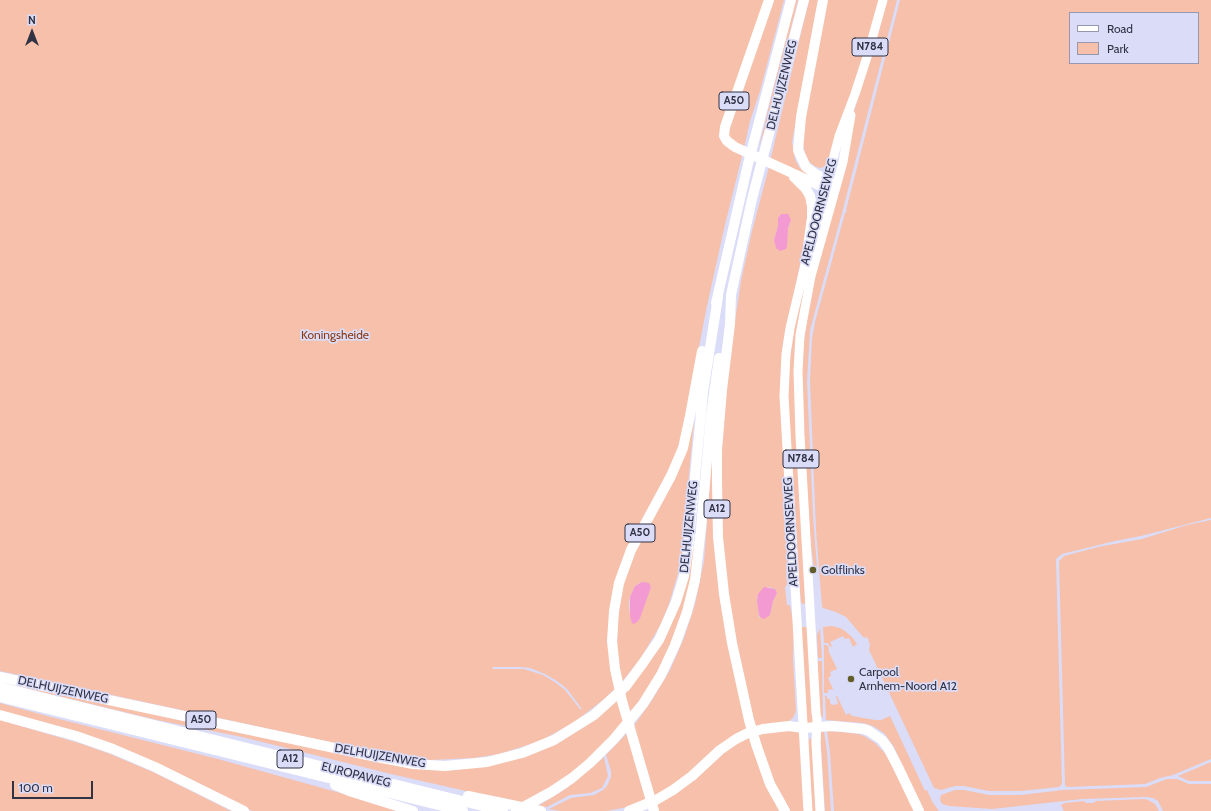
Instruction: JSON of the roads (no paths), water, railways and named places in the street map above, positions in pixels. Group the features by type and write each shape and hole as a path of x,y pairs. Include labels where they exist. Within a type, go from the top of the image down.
{"highway":[{"name":"A50","path":"769,0 725,127 724,134 727,141 735,147 784,170 829,185"},
{"name":"DELHUIJZENWEG","path":"0,677 372,756 413,764 431,765 488,762 522,753 554,740 583,723 603,707 626,686 651,653 676,602 684,576 690,537 703,392 718,297 748,164 791,0"},
{"name":"DELHUIJZENWEG","path":"516,811 551,792 572,778 590,763 614,739 643,704 661,675 675,645 687,612 695,580 711,415 724,324 747,220 804,0"},
{"path":"823,0 804,101 798,150 803,164 829,185"},
{"name":"A50","path":"784,170 804,186 811,201 812,214 807,254"},
{"name":"A12","path":"731,295 730,324 719,426 717,476 717,510 722,572 727,618 737,671 749,720 770,784 785,811"},
{"name":"A50","path":"654,811 622,701 615,669 612,641 614,611 619,583 631,550 671,476 683,448 706,333 718,297"},
{"name":"EUROPAWEG","path":"0,687 503,811"},
{"name":"EUROPAWEG","path":"0,697 463,811"},
{"path":"0,715 76,736 113,749 160,769 244,811"},
{"path":"629,811 651,802 672,790 692,776 720,750 743,735 763,729 789,726 803,728 847,727 869,731 882,740 888,748 919,811"},
{"name":"A12","path":"310,773 349,791 413,811"},
{"name":"A12","path":"413,789 458,794 541,811"}],"main road":[{"name":"APELDOORNSEWEG","path":"808,811 786,443 784,386 786,354 790,328 807,254 829,185 844,157 856,94 883,0"},
{"name":"APELDOORNSEWEG","path":"820,811 816,743 818,727 810,621 798,400 799,355 802,321 829,185"},
{"path":"796,621 810,621"}],"place":[{"name":"Golflinks","path":"813,570"},
{"name":"Carpool Arnhem-Noord A12","path":"851,679"}],"park label":[{"name":"Koningsheide","path":"335,335"}]}
